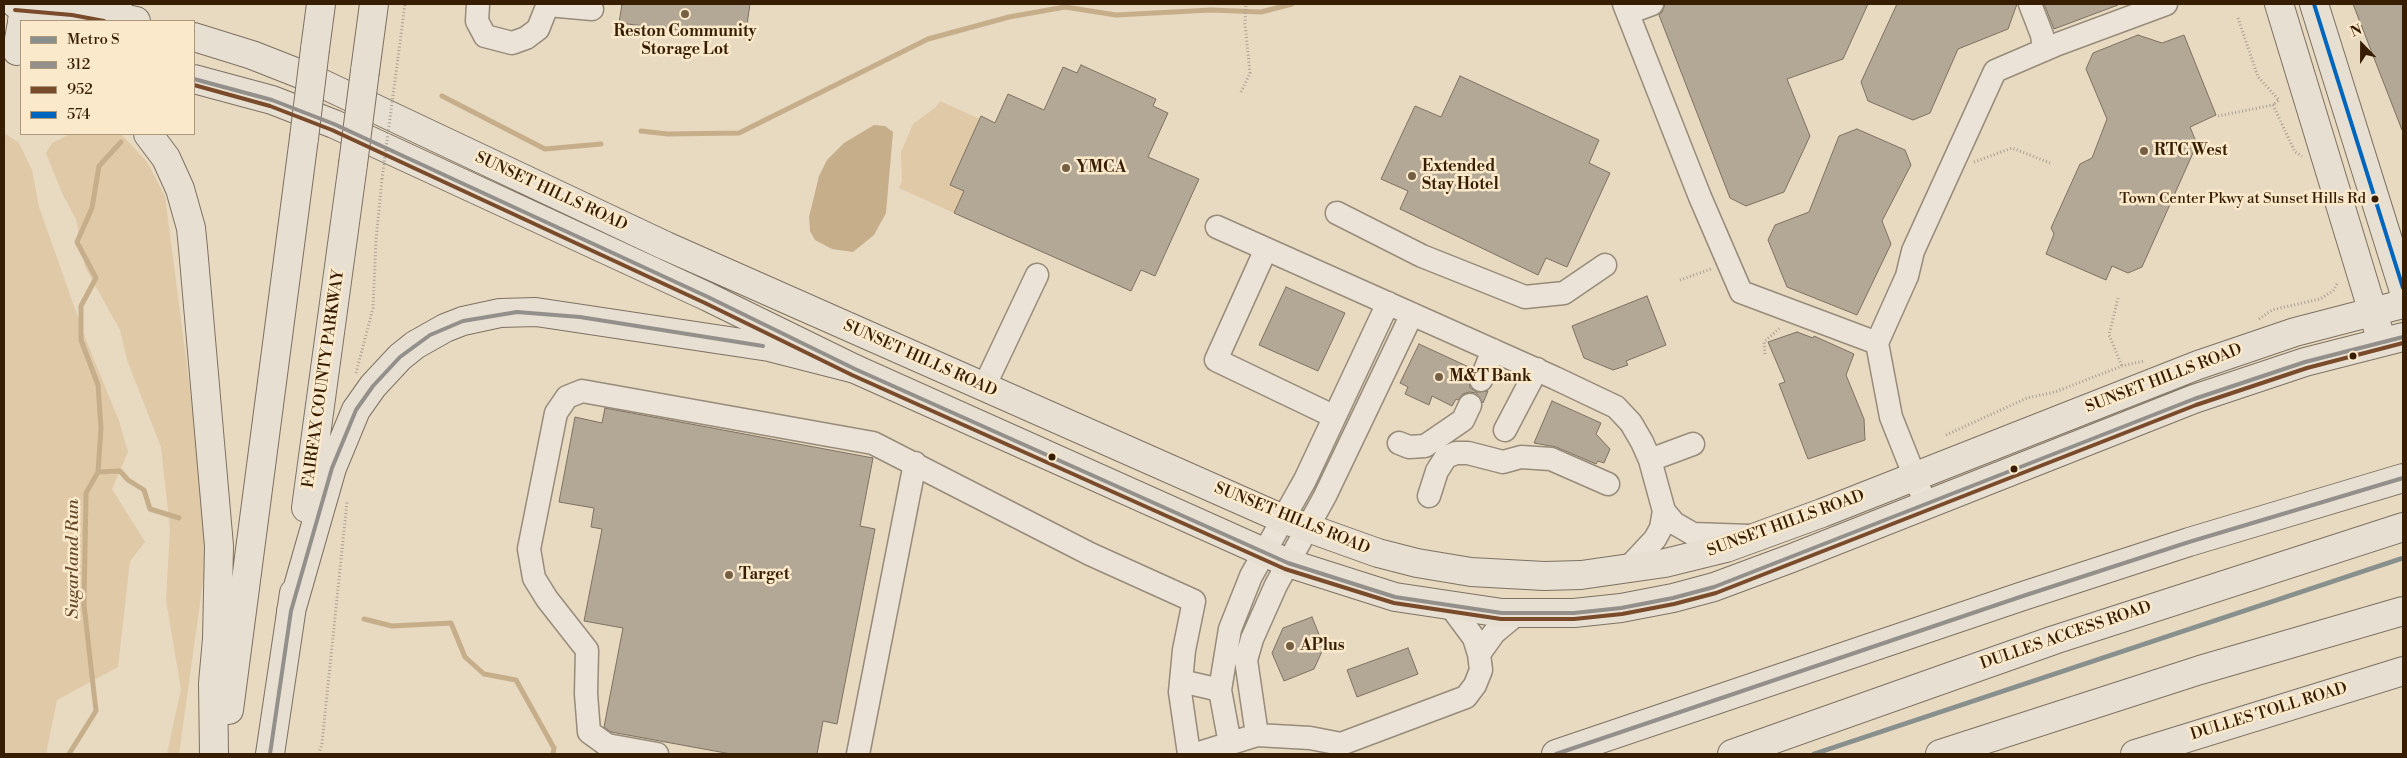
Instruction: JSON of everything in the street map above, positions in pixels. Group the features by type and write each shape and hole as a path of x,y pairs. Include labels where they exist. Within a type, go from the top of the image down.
{"main road":[{"path":"222,754 321,4"},
{"name":"FAIRFAX COUNTY PARKWAY","path":"270,754 374,4"},
{"path":"2279,4 2374,310 2393,340"},
{"path":"2314,4 2403,288"},
{"path":"42,20 56,11 124,15"},
{"name":"SUNSET HILLS ROAD","path":"195,37 270,62 338,91 666,246 1295,524 1378,553 1417,563 1471,572 1544,576 1626,570 1698,556 1762,536 2198,365 2295,332 2403,304"},
{"name":"SUNSET HILLS ROAD","path":"195,79 272,100 334,124 708,297 855,368 1276,558 1394,597 1451,607 1518,613 1574,613 1621,608 1672,598 1740,579 2194,399 2306,362 2393,340"},
{"path":"149,135 166,158 180,189 191,228 220,546 217,639 213,683 214,754"},
{"path":"291,611 332,468 356,410 373,386 400,357 415,345 445,328 463,321 500,313 536,312 769,347 855,368"},
{"path":"1556,754 2023,596 2217,534 2403,478"},
{"name":"DULLES ACCESS ROAD","path":"1732,754 2054,640 2403,527"},
{"path":"1940,754 2200,670 2403,611"},
{"name":"DULLES TOLL ROAD","path":"2135,754 2403,671"}],"lane":[{"path":"478,4 477,21 485,36 512,43 526,38 538,29 548,4 592,9"},
{"path":"1652,4 1626,8 1741,292 1877,344"},
{"path":"2030,4 2042,35 2044,50"},
{"path":"1926,505 1890,416 1877,344 1907,276 1913,251 1995,72 2125,10 2166,4"},
{"path":"1338,213 1427,258 1525,297 1564,293 1605,265"},
{"path":"1217,227 1536,369 1616,407 1631,424 1650,460 1664,511 1674,523 1693,534 1762,536"},
{"path":"1266,249 1216,360 1333,416"},
{"path":"984,387 1037,275"},
{"path":"1295,524 1305,480 1333,416 1388,303"},
{"path":"1257,735 1246,660 1267,606 1276,558 1295,524 1359,429 1412,314"},
{"path":"1481,380 1493,350"},
{"path":"1505,430 1536,369"},
{"path":"657,754 607,745 589,732 586,694 587,650 547,599 534,578 529,549 556,413 567,397 582,392 873,443 1090,554 1194,601 1184,650 1180,692 1189,754"},
{"path":"1399,443 1410,447 1425,446 1463,420 1470,405"},
{"path":"1650,460 1693,444"},
{"path":"1429,496 1436,471 1446,457 1456,453 1468,453 1503,462 1521,457 1551,459 1608,484"},
{"path":"858,754 915,463"},
{"path":"1626,570 1655,539 1661,528 1664,511"},
{"path":"1230,744 1220,690 1230,629 1251,576 1276,558"},
{"path":"1196,754 1257,735 1310,738 1340,744 1466,697 1475,684 1481,670 1479,654 1474,638 1451,607"},
{"path":"1479,654 1489,640 1518,613"},
{"path":"1181,681 1220,690"}],"path":[{"path":"355,380 373,308 376,240 382,179 405,4"},
{"path":"1242,92 1250,73 1245,24 1246,4"},
{"path":"2218,116 2273,105 2279,100 2258,77 2238,18"},
{"path":"2273,105 2295,152 2302,156 2308,156"},
{"path":"1956,155 1976,162 2012,148 2050,163"},
{"path":"1680,280 1728,262"},
{"path":"2118,298 2109,335 2122,366"},
{"path":"319,754 322,743 348,494"}],"shaded area":[{"path":"940,101 980,119 950,185 964,191 954,213 899,188 902,181 901,152 913,124 936,107"},
{"path":"874,125 885,126 893,132 886,213 874,235 853,252 832,249 815,240 810,231 809,217 819,176 827,160 844,143"},
{"path":"4,133 19,143 32,170 39,207 86,340 119,421 128,452 112,489 145,542 130,561 118,667 57,700 46,754 4,754"},
{"path":"68,135 122,135 147,162 165,196 192,405 206,560 179,754 167,754 181,689 166,600 170,529 161,447 127,360 120,330 85,267 76,219 62,193 46,153 52,143"}],"building":[{"name":"Reston Community Storage Lot","path":"622,4 750,4 745,38 619,23"},
{"path":"1665,4 1868,4 1843,59 1787,79 1810,136 1784,192 1746,206 1730,198 1659,15"},
{"path":"1897,4 2017,4 2008,29 1958,49 1930,113 1913,120 1868,101 1861,82"},
{"path":"2044,4 2118,4 2118,5 2054,29"},
{"path":"2353,4 2403,4 2403,130 2402,130"},
{"name":"RTC West","path":"2138,35 2162,43 2184,35 2216,115 2190,127 2197,144 2142,267 2128,273 2112,266 2106,280 2046,254 2054,234 2051,228 2080,164 2092,158 2107,119 2086,69 2093,53"},
{"name":"YMCA","path":"1081,65 1156,99 1153,106 1168,113 1148,157 1199,179 1155,276 1141,270 1131,291 954,213 964,191 950,185 981,116 995,123 1008,94 1044,110 1063,67 1077,73"},
{"name":"Extended Stay Hotel","path":"1460,76 1599,140 1589,163 1610,173 1567,267 1546,258 1538,275 1400,209 1408,191 1381,179 1415,106 1441,117"},
{"path":"1857,129 1905,150 1911,165 1882,221 1891,244 1857,315 1787,287 1768,240 1775,225 1809,212 1839,136"},
{"path":"1286,287 1345,313 1318,371 1259,345"},
{"path":"1647,296 1666,345 1626,361 1628,365 1613,370 1584,358 1572,326"},
{"path":"1797,332 1813,338 1814,336 1854,354 1846,375 1864,419 1865,440 1808,459 1779,384 1785,382 1768,342"},
{"name":"M&T Bank","path":"1419,344 1471,368 1468,374 1470,388 1477,392 1488,391 1483,403 1476,393 1469,392 1463,394 1458,400 1456,399 1452,406 1432,396 1429,405 1405,394 1408,387 1400,383"},
{"path":"1552,401 1601,423 1596,434 1610,449 1604,463 1598,461 1596,464 1556,447 1534,443"},
{"name":"Target","path":"605,408 873,458 860,526 875,529 837,724 823,721 817,754 731,754 611,732 604,727 623,628 584,621 602,529 591,527 594,508 559,502 575,417 602,423"},
{"path":"1312,617 1324,647 1314,669 1284,681 1272,653 1283,628"},
{"path":"1408,648 1418,674 1357,697 1347,670"}],"waterway":[{"path":"641,131 668,134 739,133 928,39 1009,17 1065,7 1116,15 1211,10 1261,12 1292,4"},
{"path":"442,96 545,149 601,144"},
{"name":"Sugarland Run","path":"69,754 96,711 84,605 86,493 98,472 101,428 98,385 81,340 81,306 96,278 77,242 92,208 99,166 121,142"},
{"path":"98,472 120,471 128,480 144,490 150,509 179,518"},
{"path":"364,619 392,626 451,623 465,657 484,674 516,680 554,748 553,754"}],"metro line":[{"name":"S","path":"1814,754 2403,558"}],"transit line":[{"name":"574","path":"2314,4 2403,288"},
{"name":"952","path":"15,10 72,15 99,20"},
{"name":"312","path":"195,79 272,100 334,124 708,297 855,369 1288,563 1395,597 1502,613 1574,613 1621,608 1673,598 1714,587 2194,399 2305,362 2403,337"},
{"name":"952","path":"195,85 270,106 332,130 705,303 852,375 1285,569 1394,603 1501,619 1574,619 1622,614 1674,604 1716,593 2196,405 2307,368 2403,343"},
{"name":"312","path":"270,754 291,611 332,468 356,410 373,386 400,357 430,335 463,321 517,312 580,317 763,346"},
{"name":"312","path":"1556,754 2023,596 2189,542 2403,478"}],"place":[{"name":"Reston Community Storage Lot","path":"685,14"},
{"name":"RTC West","path":"2144,151"},
{"name":"YMCA","path":"1066,168"},
{"name":"Extended Stay Hotel","path":"1412,176"},
{"name":"Town Center Pkwy at Sunset Hills Rd","path":"2375,199"},
{"name":"M&T Bank","path":"1439,377"},
{"name":"Target","path":"729,575"},
{"name":"APlus","path":"1290,646"}]}
